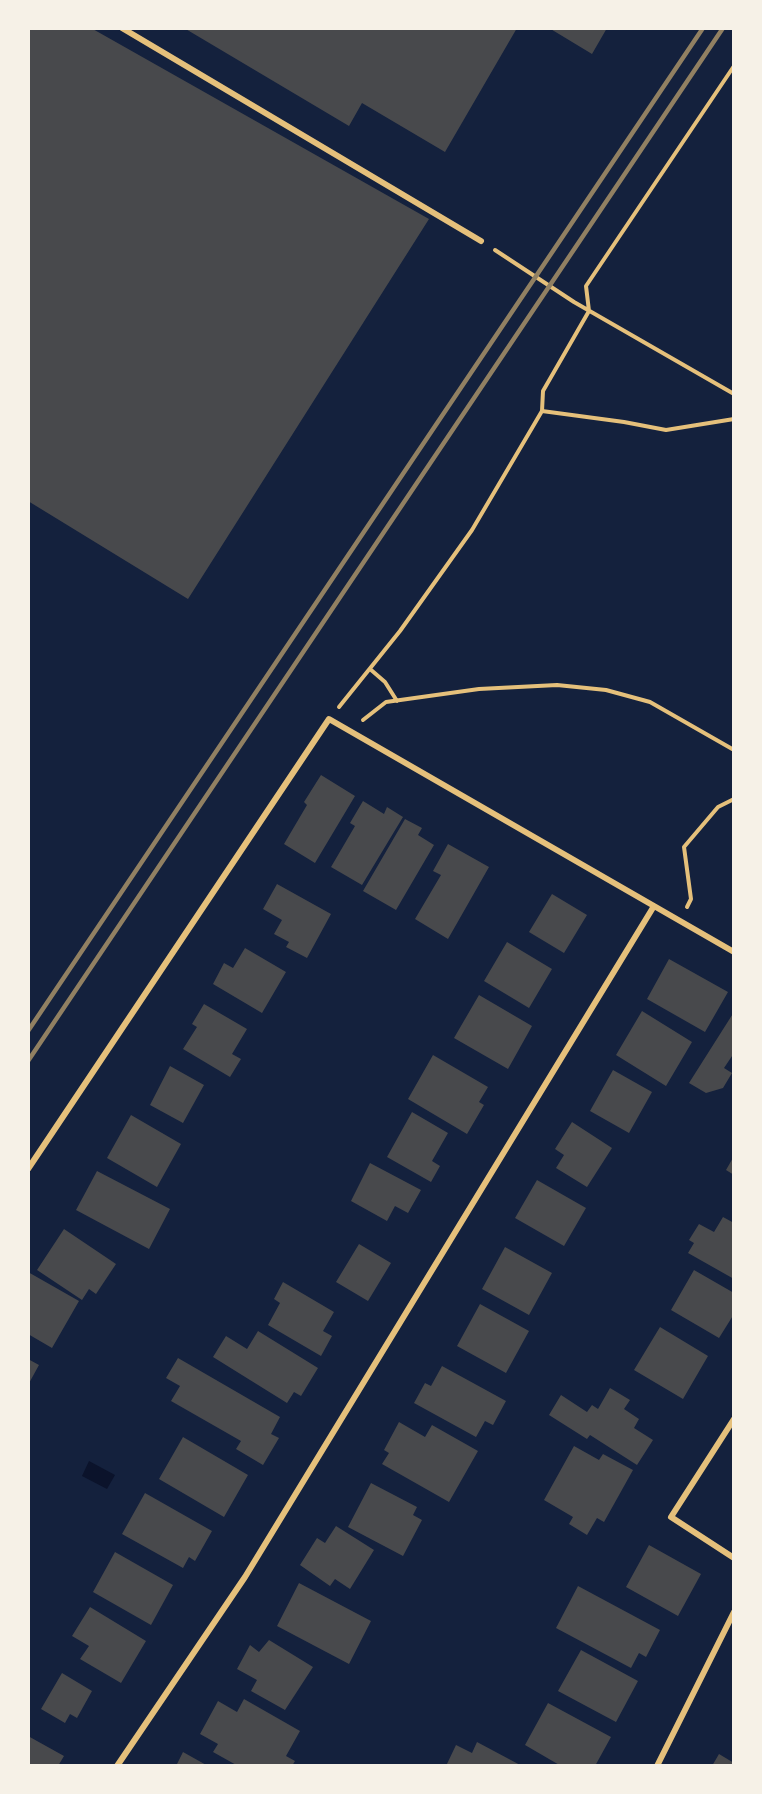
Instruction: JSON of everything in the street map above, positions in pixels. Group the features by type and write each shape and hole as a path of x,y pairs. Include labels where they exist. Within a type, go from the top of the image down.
{"street":[{"path":"122,28 481,241"},
{"path":"28,1170 329,719 734,952"},
{"path":"117,1766 245,1577 654,906"},
{"path":"734,1419 671,1517 734,1558"},
{"path":"657,1766 734,1611"}],"path":[{"path":"329,719 400,631 472,530 542,411 543,391 589,311 586,286 734,66"},
{"path":"481,241 589,311 734,394"},
{"path":"542,411 666,430 734,419"},
{"path":"370,669 385,682 397,701"},
{"path":"348,731 386,702 479,689 557,685 606,690 650,702 734,750"},
{"path":"681,922 691,899 684,847 718,807 734,799"}],"water":[{"path":"89,1461 115,1475 107,1489 82,1476"}],"building":[{"path":"28,28 91,28 429,219 188,599 28,501"},
{"path":"184,28 517,28 445,152 362,103 349,126"},
{"path":"549,28 607,28 592,54"},
{"path":"321,775 355,796 315,863 284,844 307,805 304,802"},
{"path":"363,801 384,814 387,807 403,817 362,885 331,867 355,826 350,823"},
{"path":"405,819 422,828 418,835 434,845 396,910 363,891"},
{"path":"448,844 489,867 448,939 415,919 441,875 433,871"},
{"path":"277,884 331,914 307,958 286,947 289,942 274,934 282,920 263,909"},
{"path":"552,894 587,915 564,953 529,932"},
{"path":"507,942 552,969 529,1008 484,981"},
{"path":"245,948 286,972 262,1013 213,984 224,963 233,968"},
{"path":"669,959 728,992 705,1032 647,999"},
{"path":"479,995 532,1026 508,1069 454,1038"},
{"path":"204,1004 247,1029 232,1054 241,1059 230,1077 183,1049 197,1027 192,1024"},
{"path":"642,1011 692,1042 666,1086 616,1055"},
{"path":"734,1012 734,1053 724,1068 732,1073 723,1088 706,1093 689,1083"},
{"path":"433,1055 488,1087 479,1102 484,1105 467,1134 408,1099"},
{"path":"170,1066 204,1085 183,1123 150,1105"},
{"path":"613,1070 652,1092 629,1133 590,1111"},
{"path":"412,1112 448,1133 432,1161 440,1166 431,1182 387,1157"},
{"path":"131,1115 181,1144 157,1187 107,1158"},
{"path":"572,1122 612,1148 587,1187 556,1168 564,1155 555,1149"},
{"path":"734,1156 734,1175 726,1170"},
{"path":"370,1163 421,1190 408,1213 395,1206 387,1221 351,1201"},
{"path":"97,1171 170,1209 149,1249 76,1210"},
{"path":"537,1180 586,1208 564,1246 515,1218"},
{"path":"723,1217 734,1223 734,1279 688,1253 694,1243 689,1240 699,1224 714,1232"},
{"path":"64,1229 116,1264 96,1294 89,1289 82,1300 37,1270"},
{"path":"359,1244 391,1263 368,1301 336,1282"},
{"path":"505,1247 552,1273 529,1315 482,1289"},
{"path":"694,1270 734,1293 734,1314 719,1338 671,1310"},
{"path":"28,1272 79,1301 52,1348 28,1334"},
{"path":"283,1282 334,1312 323,1331 332,1336 321,1356 268,1325 280,1303 274,1299"},
{"path":"480,1304 529,1331 506,1373 457,1346"},
{"path":"660,1327 708,1356 683,1399 634,1370"},
{"path":"258,1331 318,1368 301,1396 294,1392 287,1403 213,1357 226,1336 247,1349"},
{"path":"178,1358 280,1417 271,1434 279,1438 263,1465 236,1449 241,1441 171,1401 180,1386 166,1378"},
{"path":"28,1359 39,1365 28,1385"},
{"path":"442,1366 506,1401 493,1425 485,1421 476,1437 414,1403 425,1383 431,1386"},
{"path":"610,1388 630,1400 624,1409 639,1419 634,1428 653,1440 637,1465 590,1435 587,1439 549,1415 561,1395 587,1412 592,1405 598,1409"},
{"path":"399,1422 425,1437 432,1425 478,1451 449,1502 382,1464 389,1453 384,1450"},
{"path":"183,1437 248,1475 224,1517 159,1479"},
{"path":"574,1446 599,1460 603,1454 633,1470 604,1522 597,1518 587,1535 569,1524 573,1517 544,1500"},
{"path":"371,1483 417,1507 413,1515 422,1520 403,1556 348,1527"},
{"path":"145,1493 212,1531 195,1561 189,1557 183,1568 122,1534"},
{"path":"336,1526 374,1550 350,1589 335,1579 330,1586 300,1565 317,1538 325,1543"},
{"path":"649,1545 701,1574 678,1616 626,1587"},
{"path":"115,1552 173,1585 151,1625 93,1592"},
{"path":"299,1583 371,1621 349,1664 277,1626"},
{"path":"578,1586 660,1630 646,1657 639,1653 631,1668 556,1628"},
{"path":"90,1607 146,1641 121,1683 80,1659 89,1646 72,1636"},
{"path":"269,1640 313,1667 285,1710 251,1691 257,1680 237,1669 250,1645 259,1652"},
{"path":"581,1650 638,1681 616,1722 558,1691"},
{"path":"62,1673 92,1691 77,1718 70,1714 65,1723 41,1709"},
{"path":"244,1699 300,1731 286,1756 295,1761 292,1766 238,1766 213,1752 218,1744 200,1734 218,1701 237,1712"},
{"path":"548,1703 611,1737 595,1766 561,1766 525,1745"},
{"path":"28,1736 64,1756 58,1766 28,1766"},
{"path":"477,1742 522,1766 446,1766 456,1745 472,1753"},
{"path":"183,1752 208,1766 176,1766"},
{"path":"719,1754 734,1763 734,1766 712,1766"}],"railway":[{"path":"28,1031 703,28"},
{"path":"28,1061 723,28"}]}
